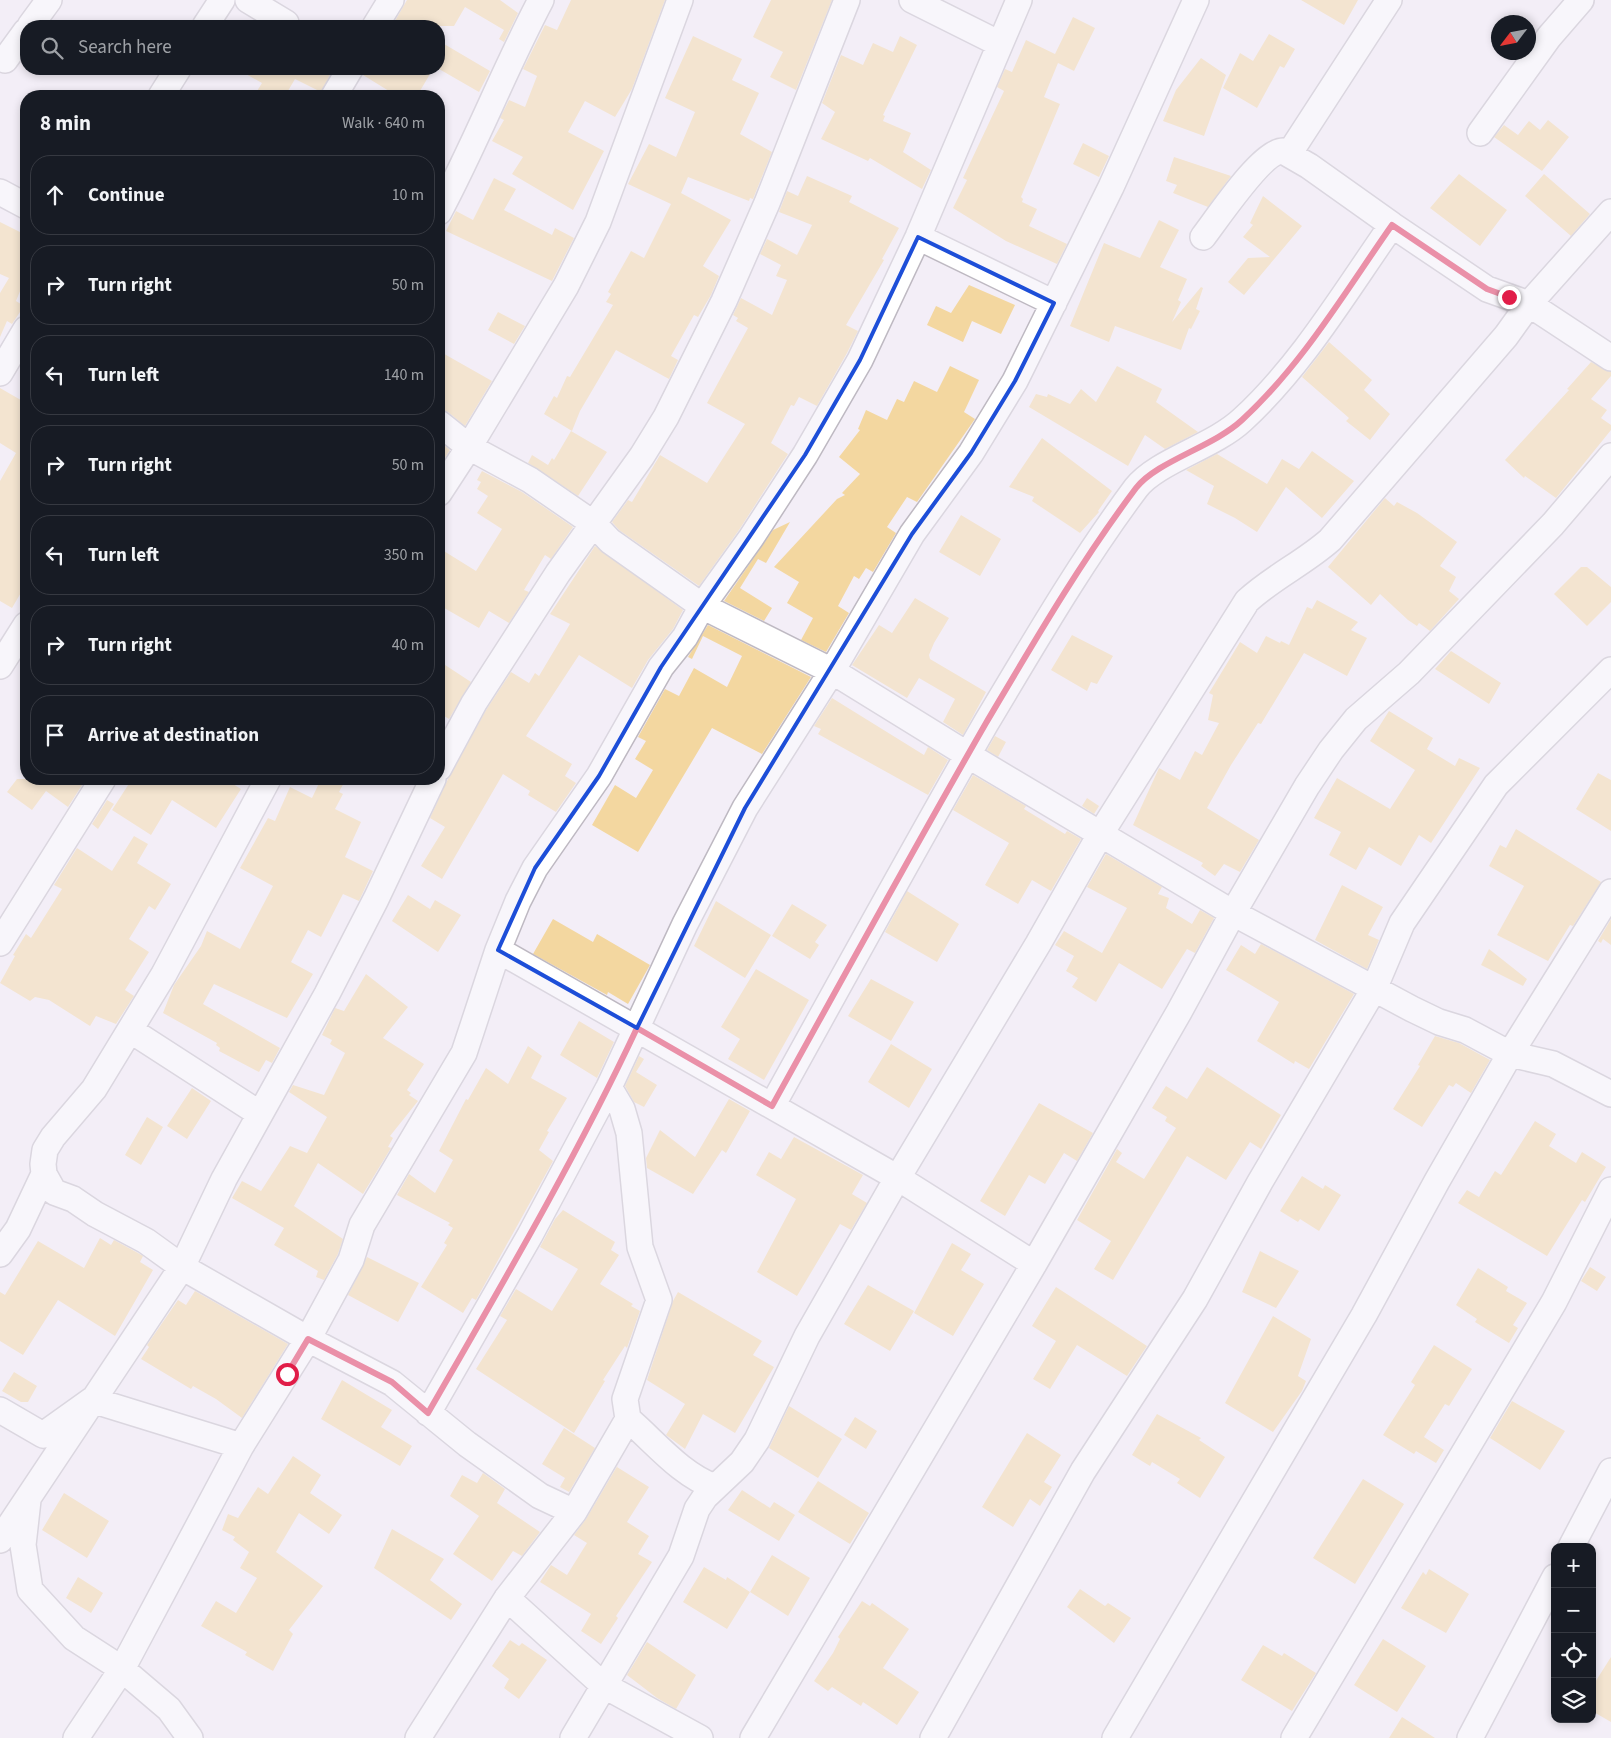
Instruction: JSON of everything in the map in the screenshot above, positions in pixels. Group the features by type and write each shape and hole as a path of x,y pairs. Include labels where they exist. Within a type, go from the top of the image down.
{"street":[{"path":"34,20 49,0"},
{"path":"209,20 222,0"},
{"path":"248,0 281,20"},
{"path":"379,20 391,0"},
{"path":"445,201 461,171 498,85 540,0"},
{"path":"445,484 470,447 566,286 598,222 680,0"},
{"path":"445,757 474,703 558,573 642,456 666,417 724,301 767,203 847,0"},
{"path":"912,0 1000,44"},
{"path":"76,1738 122,1669 241,1446 308,1339 351,1260 362,1225 464,1054 498,950 518,901 535,868 598,776 661,667 685,637 702,606 810,447 860,360 918,237 1019,0"},
{"path":"428,1413 530,1235 609,1087 685,924 745,808 832,671 912,534 976,445 1015,381 1111,187 1196,0"},
{"path":"1288,154 1389,0"},
{"path":"1480,133 1549,37 1581,0"},
{"path":"2,61 20,38"},
{"path":"165,90 174,75"},
{"path":"338,90 346,75"},
{"path":"1203,237 1257,167 1276,151 1288,154 1487,289 1529,304 1611,358"},
{"path":"0,192 20,203"},
{"path":"573,1738 681,1556 697,1509 742,1462 757,1440 807,1336 898,1178 1038,944 1101,834 1247,601 1264,585 1311,557 1330,540 1506,336 1529,304 1611,212"},
{"path":"772,1106 968,756 1070,581 1139,484 1155,471 1208,444 1232,428 1272,390 1309,344 1392,225"},
{"path":"918,237 1054,303"},
{"path":"0,373 20,340"},
{"path":"445,428 470,447 530,480 594,524 610,541 702,606 832,671 968,756 1233,912 1374,989 1439,1022 1465,1030 1491,1042 1510,1054 1553,1064 1611,1094"},
{"path":"753,1738 1034,1264 1179,1012 1233,912 1307,786 1356,719 1422,659 1553,524 1611,456"},
{"path":"2,656 20,633"},
{"path":"933,1738 1083,1471 1195,1299 1260,1182 1374,989 1402,923 1496,785 1611,670"},
{"path":"0,943 99,785"},
{"path":"265,785 164,974 94,1089 53,1137 45,1150 42,1164 44,1174 54,1192 74,1199 95,1214 146,1240 182,1267 308,1339 392,1382 428,1413 540,1496 574,1512"},
{"path":"0,1540 182,1267 224,1179 327,994 376,899 430,785"},
{"path":"1115,1738 1364,1315 1436,1181 1510,1054 1611,892"},
{"path":"498,950 898,1178 1034,1264"},
{"path":"130,1030 260,1114"},
{"path":"609,1087 622,1109 630,1133 640,1247 659,1300 625,1399 628,1419 681,1469 701,1482 716,1487"},
{"path":"0,1254 18,1229 44,1174"},
{"path":"1294,1738 1554,1302 1611,1190"},
{"path":"92,1400 241,1446"},
{"path":"0,1410 43,1435 92,1400"},
{"path":"418,1738 506,1598 574,1512 628,1419"},
{"path":"1573,1543 1611,1471"},
{"path":"29,1495 23,1545 30,1590 74,1638 122,1669 168,1709 190,1738"},
{"path":"1470,1738 1551,1585"},
{"path":"506,1598 603,1685 700,1738"}],"highlighted area":[{"path":"918,237 1054,303 1015,381 971,453 912,534 745,808 637,1028 498,950 535,868 599,776 661,667 805,455 860,360"}],"building":[{"path":"407,0 500,0 518,13 504,42 499,39 504,30 465,7 454,26 445,26 445,20 395,20"},
{"path":"571,0 665,0 632,89 615,117 585,101 568,132 604,151 573,210 512,174 523,157 492,141 504,120 500,118 509,100 525,107 537,76 523,69 545,25 557,30"},
{"path":"771,0 832,0 796,90 770,77 783,52 753,37"},
{"path":"1301,0 1358,0 1344,25"},
{"path":"1073,17 1095,28 1074,71 1058,63 1044,97 1060,104 1021,197 1023,199 1022,202 1037,209 1029,226 1067,244 1057,264 1006,241 953,208 967,180 963,178 1004,91 997,87 1005,69 1012,72 1026,40 1055,54"},
{"path":"1269,34 1295,49 1284,68 1280,66 1257,108 1223,88 1240,53 1253,61"},
{"path":"693,36 742,59 732,80 759,93 740,134 772,152 753,199 750,198 749,201 688,177 681,193 731,220 703,266 719,276 711,295 698,317 694,315 671,356 678,360 669,379 616,350 580,411 572,431 544,414 554,396 557,398 567,376 570,377 613,305 606,302 611,294 608,292 631,251 644,258 671,204 628,184 649,144 676,157 695,112 665,98"},
{"path":"900,36 917,45 883,115 885,116 883,121 911,133 903,152 931,170 922,189 870,158 868,161 821,139 835,112 822,103 841,55 863,65 873,43 893,52"},
{"path":"445,45 490,71 479,92 445,72"},
{"path":"1201,58 1226,75 1204,136 1163,121 1176,90"},
{"path":"248,75 330,75 322,90 317,90 295,79 289,90 258,90 262,83"},
{"path":"363,75 429,75 421,90 387,90"},
{"path":"1548,120 1569,137 1542,171 1494,137 1504,125 1518,135 1529,121 1540,130"},
{"path":"1083,143 1109,156 1099,177 1073,164"},
{"path":"1174,157 1231,176 1208,207 1173,193 1177,185 1166,181"},
{"path":"1459,174 1507,210 1480,246 1430,208"},
{"path":"1544,174 1590,214 1571,236 1525,196"},
{"path":"807,176 852,196 849,202 899,228 882,259 884,260 846,325 858,331 847,353 817,406 799,397 794,406 791,405 771,443 788,454 739,530 699,586 619,530 612,522 628,500 632,502 660,455 707,483 745,424 707,403 748,328 736,321 738,318 733,315 741,298 772,315 787,280 776,276 781,265 760,254 767,239 797,255 812,225 779,212 787,191 798,196"},
{"path":"494,178 516,189 504,210 552,235 555,228 574,238 552,281 446,231 456,211 473,220"},
{"path":"1263,196 1302,226 1244,295 1228,282 1248,258 1270,257 1243,237 1253,225 1250,223"},
{"path":"1159,220 1179,230 1160,267 1187,279 1178,300 1181,302 1172,322 1201,287 1203,288 1196,309 1200,311 1191,329 1189,328 1181,350 1115,326 1109,342 1070,326 1104,243 1140,258"},
{"path":"0,222 20,232 20,291 16,301 20,304 20,312 12,324 7,321 0,337 0,293 9,278 0,274"},
{"path":"969,285 1015,305 1001,334 972,321 963,342 927,325 936,306 951,313"},
{"path":"498,312 525,326 514,344 488,330"},
{"path":"1329,342 1372,380 1364,390 1390,414 1370,440 1346,421 1349,418 1302,377"},
{"path":"445,354 492,381 465,426 445,411"},
{"path":"1591,362 1611,372 1611,376 1591,399 1607,410 1601,418 1611,425 1611,430 1556,498 1525,476 1524,478 1505,460 1569,390 1567,389"},
{"path":"950,366 979,380 964,412 975,419 917,502 907,497 887,527 896,533 873,572 866,568 859,579 854,576 838,606 849,613 826,652 801,640 813,618 787,603 799,582 774,567 837,499 845,495 842,493 860,474 839,457 860,430 858,429 866,410 887,420 897,399 904,402 914,381 937,392"},
{"path":"1117,366 1162,389 1156,402 1198,432 1165,449 1145,435 1128,466 1029,407 1036,394 1047,397 1048,394 1070,404 1081,389 1096,402"},
{"path":"0,388 20,400 20,594 12,608 0,601 0,481 16,453 0,443"},
{"path":"571,431 607,452 578,496 528,463 532,455 548,465 552,458 554,460"},
{"path":"1042,438 1112,491 1099,512 1080,533 1032,501 1034,497 1009,487"},
{"path":"445,446 450,450 445,458"},
{"path":"1312,451 1354,481 1322,518 1286,487 1257,532 1207,504 1214,486 1186,470 1217,454 1267,484 1282,459 1299,469"},
{"path":"482,471 522,492 573,527 551,559 545,555 524,590 529,592 509,623 489,611 479,628 445,608 445,552 476,571 502,529 477,513 488,496 477,489 481,482 477,480"},
{"path":"1385,498 1394,506 1397,502 1417,513 1457,542 1440,566 1456,577 1449,591 1459,599 1430,631 1419,623 1417,626 1408,620 1380,594 1371,605 1328,567"},
{"path":"961,515 1001,539 980,576 939,552"},
{"path":"790,522 766,563 758,559 740,588 772,608 764,621 724,601 773,530"},
{"path":"595,546 683,610 673,629 648,660 632,688 579,655 526,736 572,764 565,776 576,783 556,812 528,795 530,791 503,774 442,879 421,866 445,827 430,818 446,783 486,710 511,672 529,683 535,673 539,676 570,624 550,614"},
{"path":"1581,567 1587,567 1611,587 1611,602 1587,626 1554,594"},
{"path":"915,598 949,618 934,643 929,655 930,659 986,692 963,735 943,722 955,699 919,678 907,698 852,665 879,625 892,633"},
{"path":"1317,600 1358,622 1351,630 1367,638 1347,676 1304,653 1261,724 1258,723 1231,765 1207,808 1259,840 1240,872 1224,864 1215,876 1201,866 1203,863 1133,825 1159,768 1180,780 1195,751 1202,755 1219,723 1208,720 1213,695 1209,693 1240,642 1257,653 1266,636 1289,645 1307,607 1312,609"},
{"path":"708,625 811,677 762,754 712,728 638,852 592,825 615,785 636,798 653,770 635,759 646,741 638,737 665,689 679,696 694,668 727,687 742,656 703,636 692,659 688,657"},
{"path":"1072,635 1113,656 1097,684 1091,682 1087,691 1051,670"},
{"path":"1451,651 1501,683 1489,704 1435,669"},
{"path":"445,665 471,682 449,719 445,717"},
{"path":"832,698 924,755 928,747 948,760 928,795 818,734 821,729 814,726"},
{"path":"1389,711 1433,738 1427,749 1455,766 1459,758 1480,768 1431,843 1419,835 1401,866 1369,847 1356,870 1329,855 1341,832 1314,818 1337,778 1390,809 1415,770 1370,741"},
{"path":"995,736 1006,742 998,757 987,750"},
{"path":"1598,773 1611,780 1611,831 1576,809"},
{"path":"973,775 1026,806 1024,809 1065,834 1067,831 1081,839 1051,891 1032,880 1018,904 985,885 1009,843 953,810"},
{"path":"17,779 20,779 20,785 82,785 68,807 46,791 32,810 7,792"},
{"path":"128,785 235,785 241,789 216,828 172,800 151,835 112,810"},
{"path":"318,785 343,785 339,792 343,794 335,809 361,822 345,857 373,871 359,901 343,894 321,937 308,930 291,962 313,974 287,1018 214,984 203,1004 280,1048 272,1063 266,1060 259,1072 219,1051 220,1048 216,1045 217,1043 163,1013 174,985 201,946 207,931 240,949 273,886 240,868 268,818 275,821 290,787 312,798"},
{"path":"1087,798 1099,806 1094,814 1082,806"},
{"path":"107,800 114,804 98,829 92,824"},
{"path":"1516,829 1601,882 1573,926 1570,925 1548,961 1497,935 1524,886 1489,866 1500,845 1506,848"},
{"path":"134,836 148,844 137,863 171,884 155,910 149,906 129,939 149,952 125,990 134,996 116,1024 96,1016 90,1026 49,1000 35,997 30,1001 0,983 15,956 13,955 26,934 31,938 62,889 54,885 77,848 112,871"},
{"path":"1106,854 1162,887 1158,894 1169,898 1166,908 1192,924 1200,910 1214,918 1195,953 1187,949 1162,989 1119,963 1096,1002 1072,987 1078,978 1066,971 1074,956 1055,945 1064,931 1102,953 1127,908 1087,887"},
{"path":"1342,885 1383,907 1368,935 1379,940 1367,969 1315,940"},
{"path":"907,891 959,924 937,962 885,932"},
{"path":"408,895 430,909 435,900 461,915 438,952 392,921"},
{"path":"716,901 771,935 745,978 694,946"},
{"path":"792,904 827,925 815,942 819,945 810,959 772,936"},
{"path":"553,919 593,942 597,934 650,965 628,1004 608,992 607,995 533,954"},
{"path":"1611,919 1611,945 1603,939 1601,943 1598,941"},
{"path":"1261,944 1354,994 1309,1069 1295,1061 1294,1064 1257,1041 1279,1002 1226,970 1241,945 1255,954"},
{"path":"1489,949 1527,979 1523,986 1481,965"},
{"path":"756,969 809,1000 764,1080 728,1059 740,1039 721,1027"},
{"path":"366,974 408,1007 383,1038 424,1064 407,1090 411,1093 409,1095 418,1101 390,1136 393,1138 388,1147 391,1148 363,1194 318,1163 294,1206 343,1239 338,1254 324,1280 316,1277 318,1271 274,1245 284,1228 232,1198 242,1181 261,1191 290,1146 307,1153 327,1117 289,1092 293,1085 324,1095 345,1053 330,1044 332,1040 322,1035 335,1008 344,1011"},
{"path":"871,979 914,1002 891,1041 848,1016"},
{"path":"579,1021 614,1042 597,1078 560,1055"},
{"path":"1435,1036 1459,1043 1490,1060 1471,1093 1456,1083 1453,1087 1449,1085 1422,1127 1393,1109 1420,1066 1418,1065"},
{"path":"891,1044 932,1069 909,1108 868,1082"},
{"path":"528,1046 542,1056 531,1078 567,1098 547,1131 549,1132 539,1150 553,1161 476,1300 472,1298 463,1313 421,1287 447,1245 444,1243 453,1228 448,1225 450,1223 397,1195 409,1174 435,1193 453,1160 439,1151 466,1099 468,1100 486,1068 508,1084"},
{"path":"639,1056 644,1059 636,1072 657,1085 644,1107 634,1102 625,1086"},
{"path":"1207,1067 1281,1115 1261,1149 1250,1142 1226,1180 1187,1156 1113,1280 1094,1269 1111,1241 1077,1220 1117,1149 1122,1153 1116,1162 1144,1179 1176,1128 1165,1121 1167,1117 1152,1108 1166,1086 1187,1099"},
{"path":"192,1088 211,1101 187,1139 167,1126"},
{"path":"729,1099 750,1111 726,1153 722,1150 693,1194 647,1168 646,1158 660,1130 695,1157"},
{"path":"1039,1103 1093,1133 1077,1161 1064,1153 1045,1184 1029,1175 1005,1216 980,1201"},
{"path":"147,1117 163,1127 141,1165 125,1155"},
{"path":"1535,1121 1556,1134 1549,1146 1576,1163 1582,1152 1606,1167 1585,1202 1582,1200 1547,1256 1458,1203 1467,1190 1479,1197 1495,1171 1501,1175"},
{"path":"794,1137 863,1175 852,1194 867,1203 851,1230 840,1224 797,1296 757,1272 796,1199 756,1175 769,1152 781,1159"},
{"path":"1302,1176 1323,1189 1325,1185 1341,1195 1319,1231 1300,1219 1298,1222 1280,1211"},
{"path":"563,1210 615,1242 611,1250 619,1255 600,1284 633,1304 631,1306 640,1311 627,1348 625,1346 603,1380 605,1381 574,1433 476,1369 507,1320 500,1316 516,1289 552,1311 578,1269 540,1247 555,1219"},
{"path":"100,1238 111,1245 114,1240 143,1256 140,1262 153,1270 115,1336 58,1300 23,1355 0,1341 0,1292 5,1295 38,1241 84,1268"},
{"path":"952,1243 971,1254 961,1270 984,1284 953,1336 914,1313"},
{"path":"1260,1251 1299,1271 1276,1308 1242,1292"},
{"path":"367,1257 419,1283 398,1322 348,1295"},
{"path":"1590,1267 1606,1277 1597,1291 1581,1281"},
{"path":"1478,1268 1508,1287 1506,1291 1527,1303 1513,1325 1518,1328 1509,1343 1475,1322 1477,1319 1456,1305"},
{"path":"868,1285 914,1311 890,1351 844,1324"},
{"path":"1056,1287 1147,1346 1127,1376 1077,1345 1050,1389 1033,1379 1056,1341 1032,1326"},
{"path":"195,1291 288,1344 242,1418 216,1399 193,1386 191,1389 141,1359 149,1347 147,1345 178,1300 186,1305"},
{"path":"678,1292 762,1341 753,1355 774,1367 735,1433 703,1414 685,1449 666,1435 685,1404 647,1380 673,1301"},
{"path":"1273,1316 1311,1339 1298,1376 1306,1381 1302,1391 1273,1432 1225,1403"},
{"path":"1434,1345 1472,1369 1449,1406 1445,1404 1424,1437 1444,1450 1436,1463 1416,1451 1414,1454 1383,1435 1415,1385 1411,1382"},
{"path":"14,1372 37,1386 28,1402 21,1402 2,1391"},
{"path":"342,1380 392,1410 381,1427 412,1446 400,1466 321,1419"},
{"path":"1512,1401 1565,1431 1540,1470 1490,1438"},
{"path":"789,1406 842,1439 818,1478 769,1448"},
{"path":"1157,1414 1201,1438 1199,1440 1225,1457 1200,1498 1177,1483 1180,1479 1152,1462 1150,1466 1132,1455"},
{"path":"855,1417 877,1431 866,1449 844,1435"},
{"path":"564,1428 595,1448 569,1492 560,1487 565,1478 542,1464"},
{"path":"1027,1433 1061,1455 1044,1482 1052,1487 1040,1506 1030,1499 1013,1527 982,1507"},
{"path":"293,1456 321,1475 310,1493 342,1515 329,1534 299,1513 276,1552 323,1586 289,1630 293,1634 273,1671 245,1655 247,1652 201,1626 216,1601 236,1613 257,1578 240,1568 249,1552 233,1540 235,1537 222,1530 228,1514 238,1518 258,1487 268,1494"},
{"path":"619,1463 617,1467 649,1487 627,1522 649,1536 638,1554 652,1562 616,1616 618,1618 601,1644 581,1631 591,1614 540,1582 551,1565 567,1575 587,1543 574,1535 586,1519"},
{"path":"483,1473 505,1489 497,1503 540,1532 522,1556 513,1551 492,1581 453,1554 479,1516 450,1496 462,1475 477,1483"},
{"path":"1363,1479 1404,1504 1355,1584 1313,1558"},
{"path":"818,1481 869,1513 850,1544 798,1512"},
{"path":"742,1490 770,1508 774,1502 795,1515 779,1541 728,1510"},
{"path":"64,1493 109,1521 87,1558 42,1530"},
{"path":"392,1529 444,1559 430,1580 462,1604 451,1620 374,1568"},
{"path":"772,1555 810,1578 788,1616 750,1592"},
{"path":"704,1567 726,1580 727,1577 750,1592 727,1629 683,1602"},
{"path":"1429,1569 1469,1594 1446,1633 1401,1608 1423,1572 1426,1575"},
{"path":"78,1577 103,1593 91,1613 66,1598"},
{"path":"1080,1589 1105,1606 1108,1603 1131,1618 1114,1643 1067,1607"},
{"path":"862,1601 870,1606 872,1603 909,1629 883,1668 919,1692 897,1725 863,1702 861,1706 832,1687 828,1691 814,1681 833,1653 840,1639 838,1637"},
{"path":"1383,1639 1426,1666 1397,1712 1354,1685"},
{"path":"510,1640 519,1646 522,1643 547,1660 519,1699 504,1688 509,1679 492,1666"},
{"path":"647,1642 696,1675 676,1709 657,1698 627,1675"},
{"path":"1263,1645 1282,1656 1284,1653 1316,1673 1292,1711 1241,1680"},
{"path":"1611,1657 1611,1722 1596,1713 1596,1681"},
{"path":"1402,1717 1435,1738 1389,1738"}],"route":[{"path":"287,1374 308,1339 392,1382 428,1413 530,1235 609,1087 637,1028 772,1106 919,840 1077,570 1139,484 1155,471 1208,444 1240,422 1272,390 1309,344 1392,225 1487,289 1509,297"}]}
